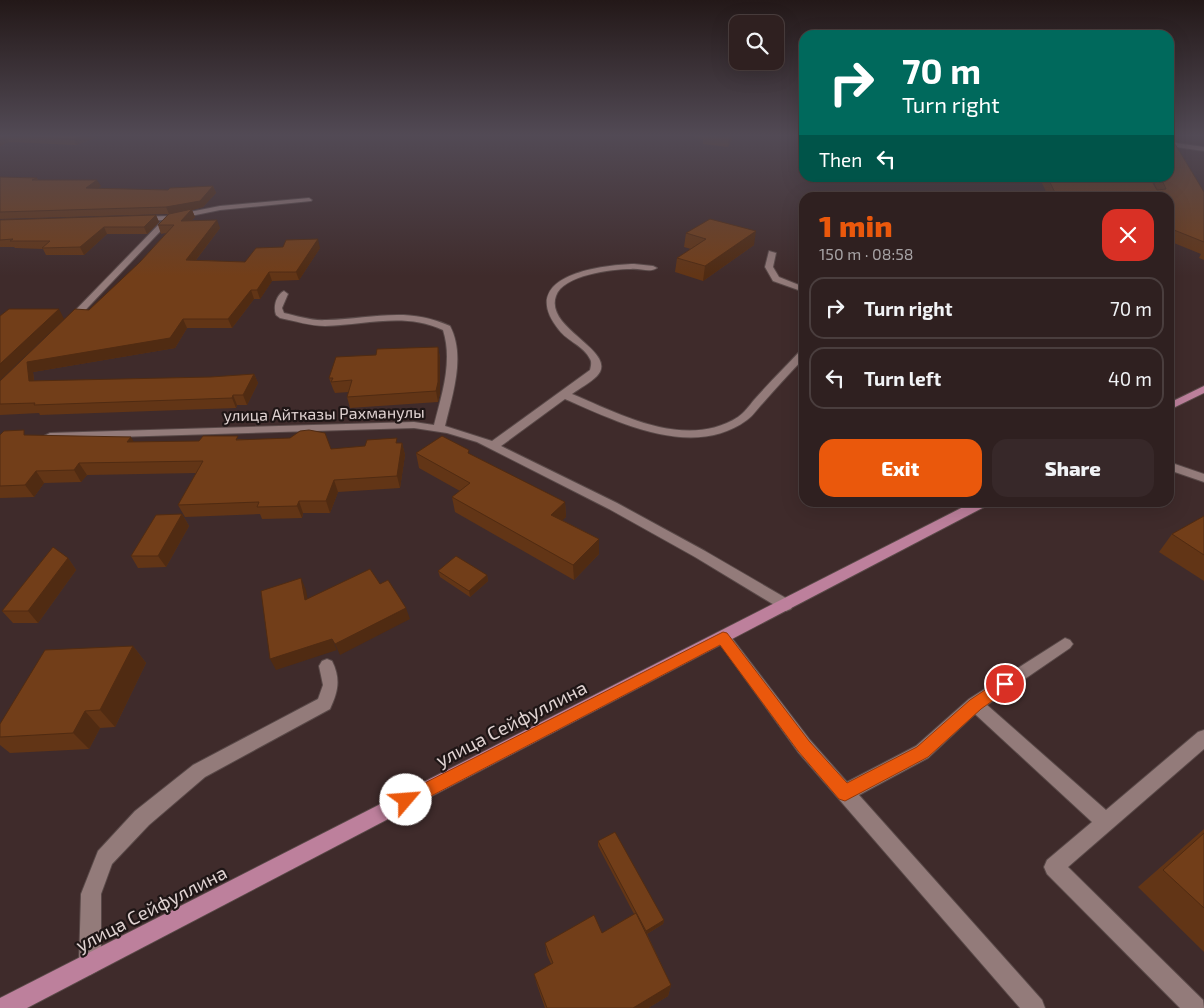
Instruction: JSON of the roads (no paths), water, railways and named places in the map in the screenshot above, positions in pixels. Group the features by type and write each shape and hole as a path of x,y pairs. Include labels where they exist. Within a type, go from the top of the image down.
{"main road":[{"path":"1174,404 1204,389"},
{"name":"улица Сейфуллина","path":"4,1008 974,507"}],"street":[{"path":"130,219 169,218 220,208 309,200"},
{"path":"61,330 102,290 169,218"},
{"path":"772,253 769,267 772,274 776,279 799,288"},
{"path":"492,446 565,395 592,374 597,366 590,352 569,337 558,324 551,308 550,297 554,290 578,276 596,271 634,266 653,268"},
{"path":"284,294 278,308 280,315 307,321 324,323 409,317 426,318 447,328 453,345 450,377 439,428"},
{"path":"565,395 645,428 677,433 706,433 725,429 743,418 799,357"},
{"name":"улица Айтказы Рахманулы","path":"40,437 414,425 439,428 482,440 613,506 786,604"},
{"path":"1174,468 1204,478"},
{"path":"723,637 804,746 1034,1008"},
{"path":"845,793 922,752 976,704 1065,644"},
{"path":"90,964 91,894 105,858 142,818 199,771 324,704 331,686 327,666"},
{"path":"976,704 1106,823"},
{"path":"1195,1008 1054,867 1204,738"}]}
